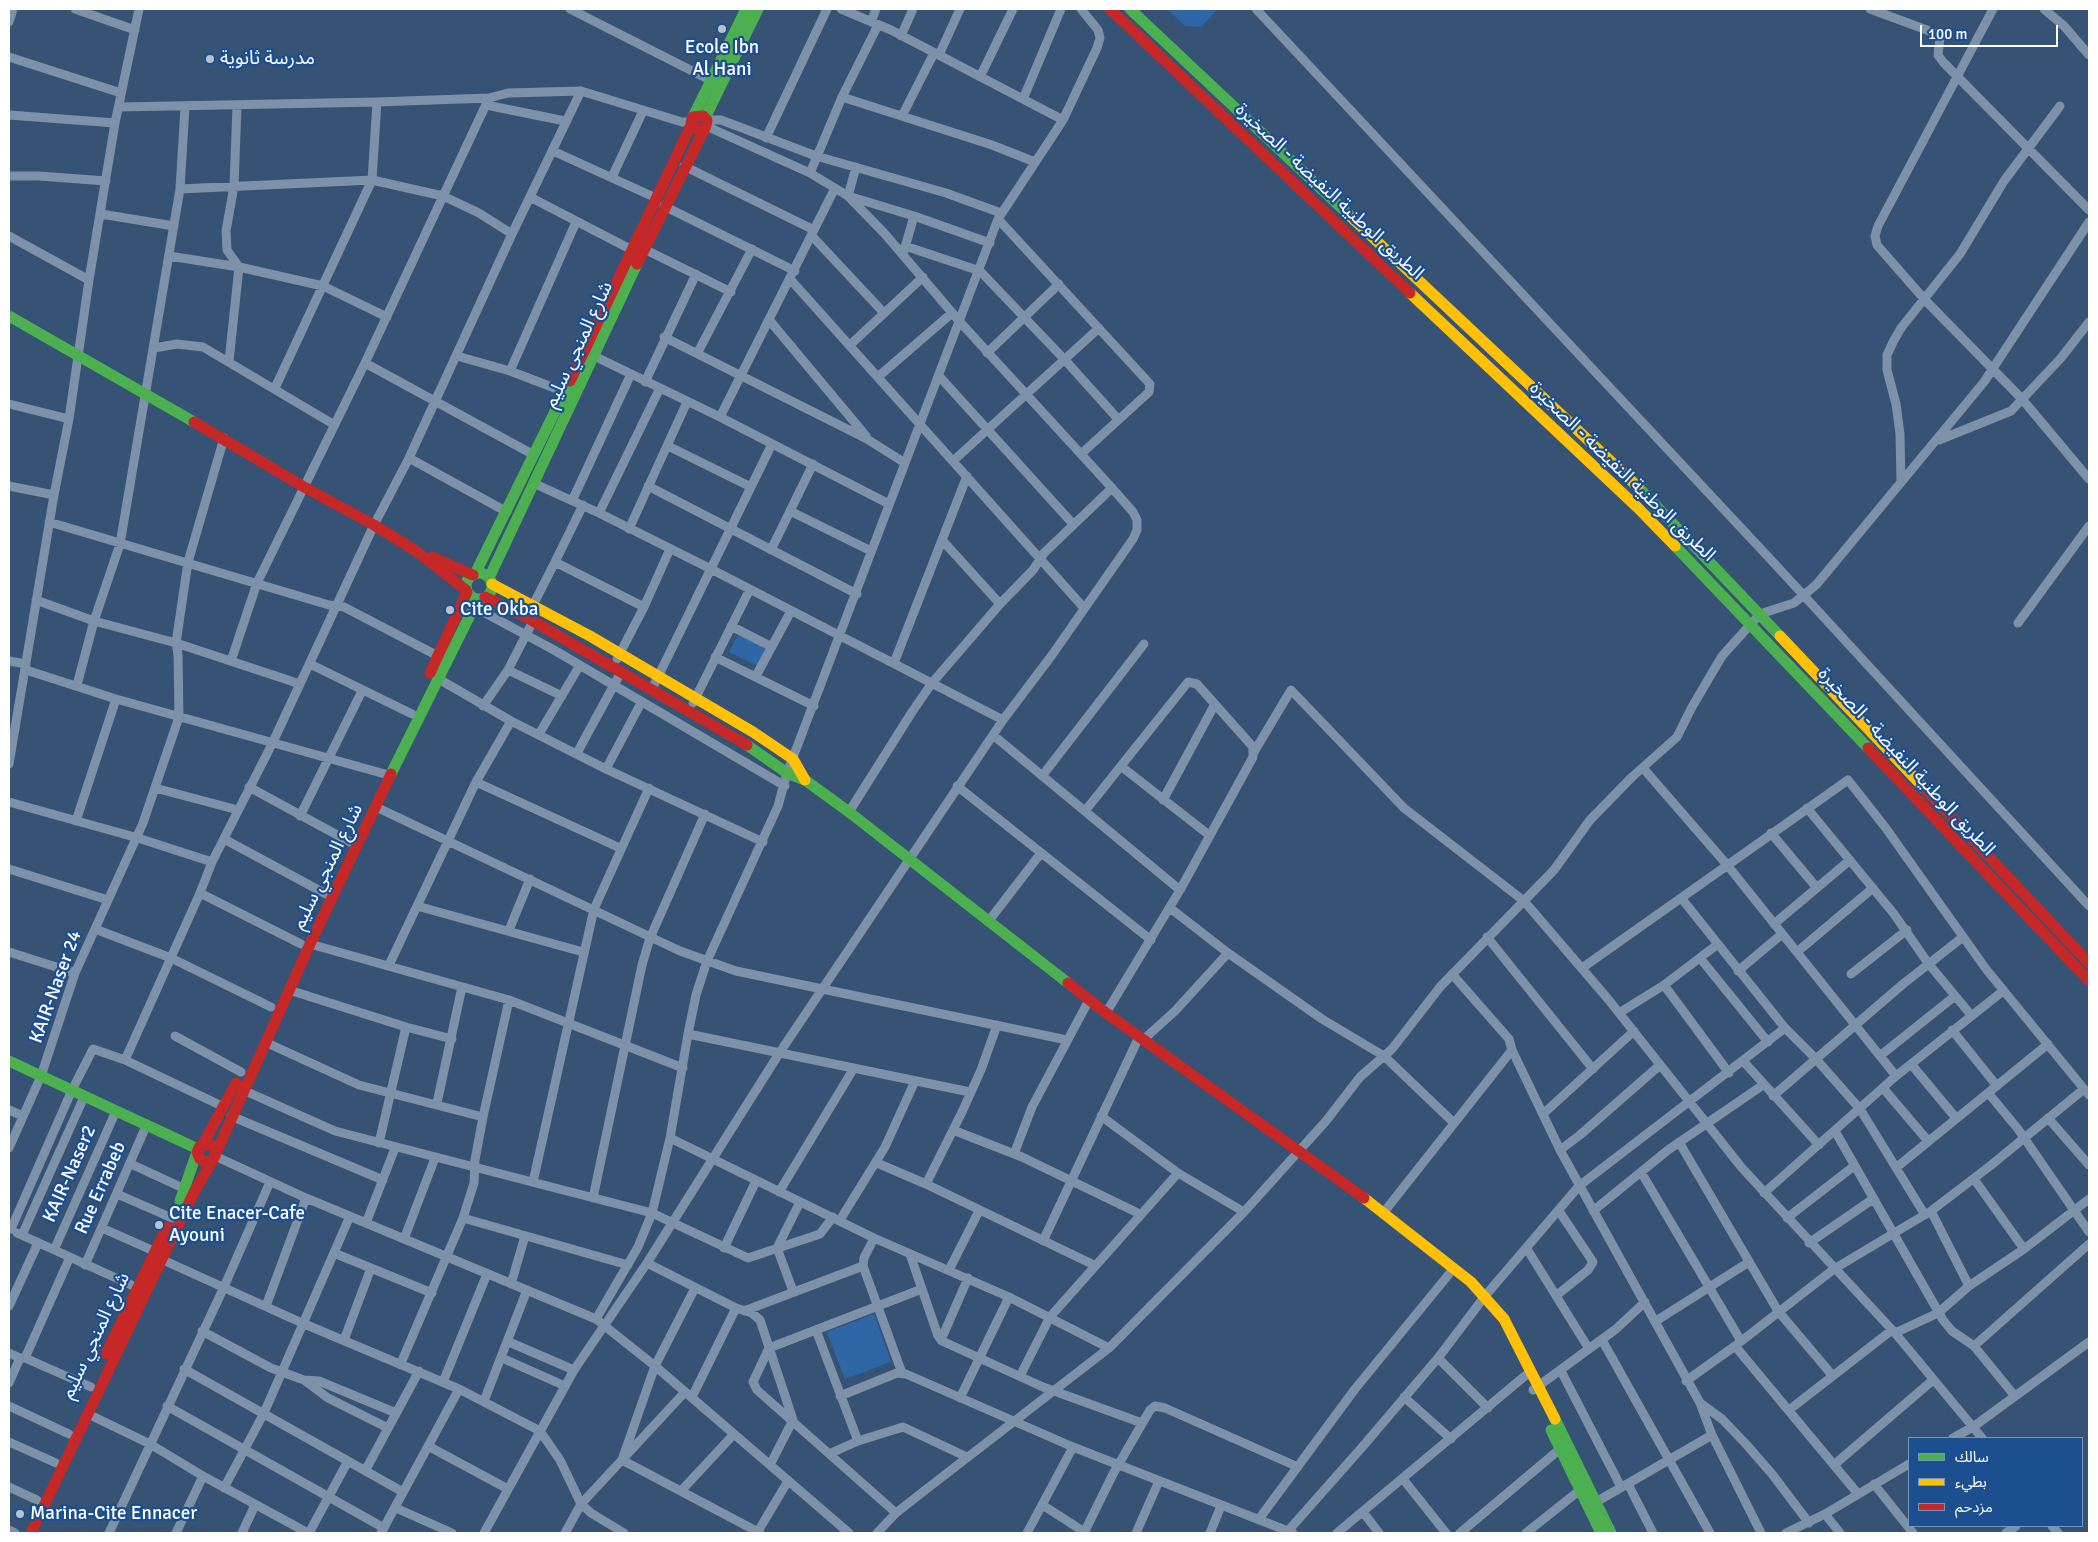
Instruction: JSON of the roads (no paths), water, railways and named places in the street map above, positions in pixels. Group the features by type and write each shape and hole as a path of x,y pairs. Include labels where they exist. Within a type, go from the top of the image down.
{"main road":[{"name":"شارع المنجي سليم","path":"474,574 507,512 565,392 638,249 660,202 692,121 746,9"},
{"name":"شارع المنجي سليم","path":"660,202 684,166 706,123 758,9"},
{"name":"الطريق الوطنية النفيضة - الصخيرة","path":"1110,9 1569,441 1751,624 2089,981"},
{"name":"الطريق الوطنية النفيضة - الصخيرة","path":"1130,9 1627,476 1760,614 2089,964"},
{"path":"692,121 695,130 706,123"},
{"name":"شارع المنجي سليم","path":"490,581 533,483 594,356 638,249"},
{"path":"9,316 416,550 474,574 480,573 490,581 533,606 696,697 754,732 793,759 805,780"},
{"path":"416,550 479,601 530,619 690,710 746,744 787,773 805,780 849,812 1106,1013 1384,1212 1454,1268 1485,1296 1508,1326 1536,1388 1560,1449 1601,1533"},
{"path":"466,591 466,582 474,574"},
{"path":"479,601 491,590 490,581"},
{"name":"شارع المنجي سليم","path":"31,1533 88,1414 159,1256 199,1148 243,1090 289,990 326,894 385,774 466,591"},
{"name":"شارع المنجي سليم","path":"22,1533 138,1288 159,1256 214,1156 241,1072 271,1007 306,944 376,807 437,678 479,601"},
{"path":"1934,818 1943,809"},
{"path":"9,1061 199,1148 210,1144 214,1156"},
{"path":"1485,1296 1526,1375 1536,1388 1611,1533"}],"street":[{"path":"9,22 13,9"},
{"path":"75,9 135,30"},
{"path":"9,764 12,729 26,667 49,522 69,419 89,280 115,123 139,9"},
{"path":"570,9 712,81"},
{"path":"766,138 827,9"},
{"path":"841,9 901,36 1063,120"},
{"path":"810,173 874,23 876,9"},
{"path":"901,36 913,9"},
{"path":"902,116 960,9"},
{"path":"980,77 1013,9"},
{"path":"1023,99 1061,9"},
{"path":"484,1533 600,1322 647,1230 670,1138 696,995 707,961 763,842 785,786 787,773 1000,216 1063,120 1100,38 1095,25 1082,9"},
{"path":"1256,9 1804,596 2089,906"},
{"path":"1870,9 1935,33 1940,38 1938,55 2089,210"},
{"path":"1993,9 1957,74 1878,226 1875,236 1878,245 1925,300 2022,399 2089,479"},
{"path":"2044,9 2064,26 2089,54"},
{"path":"9,57 121,93"},
{"path":"231,661 257,583 333,424 387,317 487,101 508,93 581,91 682,122 692,121"},
{"path":"124,1060 200,893 212,862 272,744 374,525 410,458 512,234 581,91"},
{"path":"842,97 1035,162"},
{"path":"119,107 487,101 565,121"},
{"path":"275,388 372,180 377,102"},
{"path":"229,361 238,267 227,250 226,231 234,186 237,106"},
{"path":"1901,482 1900,434 1896,404 1887,370 1887,355 1901,328 1960,254 2004,181 2060,106"},
{"path":"77,685 94,621 120,544 147,394 180,189 185,107"},
{"path":"612,177 643,111"},
{"path":"9,115 25,114 115,123"},
{"path":"706,123 721,120 816,156 946,194 1000,216 1147,380 1151,388 1081,454"},
{"path":"600,1322 647,1263 710,1160 908,858 1002,720 1052,655 1137,530 1137,520 1133,512 1025,396 952,313 904,249 848,196 810,173 706,123"},
{"path":"553,151 612,177 752,249 792,275 850,345 1084,608"},
{"path":"684,166 813,233 884,313"},
{"path":"848,196 856,167"},
{"path":"9,176 39,176 106,181"},
{"path":"180,189 372,180 443,196 479,213 512,234"},
{"path":"720,417 770,321 835,188"},
{"path":"848,196 914,216 990,243"},
{"path":"530,197 576,222 696,274 731,292"},
{"path":"101,214 174,226"},
{"path":"904,249 914,216"},
{"path":"510,371 576,222"},
{"path":"877,1533 896,1513 1110,1348 1244,1212 1299,1151 1360,1077 1392,1049 1435,992 1554,870 1590,820 1677,737 1692,707 1720,660 1760,614 1780,608 1804,596 1831,567 1901,482 1939,440 1993,369 2089,222"},
{"path":"9,236 89,280"},
{"path":"698,352 752,249"},
{"path":"904,249 980,271 1118,419"},
{"path":"170,256 238,267 323,286 387,317"},
{"path":"646,382 664,337 696,274"},
{"path":"850,345 924,277"},
{"path":"988,353 1059,284"},
{"path":"879,376 952,313"},
{"path":"770,321 867,438"},
{"path":"1939,440 2006,414 2070,348 2089,322"},
{"path":"953,461 1100,328"},
{"path":"664,337 698,352 867,438 905,463"},
{"path":"154,348 177,344 203,347 333,424"},
{"path":"457,356 510,371 565,392"},
{"path":"594,356 720,417 889,504"},
{"path":"365,363 427,395 435,403 534,455"},
{"path":"572,501 631,374"},
{"path":"939,376 1073,524"},
{"path":"599,513 660,388"},
{"path":"629,529 687,402"},
{"path":"9,404 69,419"},
{"name":"KAIR-Naser 24","path":"9,1148 41,1076 75,973 146,816 179,717 178,654 176,643 188,562 224,438"},
{"path":"652,689 772,444"},
{"path":"668,446 751,487"},
{"path":"410,458 507,512"},
{"path":"771,550 813,464"},
{"path":"894,663 967,476"},
{"path":"533,483 583,505 710,568 1002,720"},
{"path":"9,486 54,494"},
{"path":"648,486 857,594"},
{"path":"849,812 932,683 1000,604 1033,570 1040,558 1112,488"},
{"path":"483,706 508,670 526,634 533,606 583,505"},
{"path":"790,511 872,551"},
{"path":"49,522 329,605 336,605 438,656"},
{"path":"2018,623 2089,526"},
{"path":"942,540 1000,604"},
{"path":"577,753 612,685 620,653 644,607 670,548"},
{"path":"555,562 644,607"},
{"path":"690,710 750,589"},
{"path":"36,600 94,621 176,643 300,684"},
{"path":"479,601 526,634 785,786"},
{"path":"756,676 791,611"},
{"path":"731,626 772,647"},
{"path":"1042,776 1144,644"},
{"path":"715,657 814,706"},
{"path":"9,661 116,699 385,774"},
{"path":"310,664 412,714"},
{"path":"539,734 580,665"},
{"path":"508,670 562,696"},
{"path":"437,678 510,720 606,768 763,842"},
{"path":"1085,811 1188,682 1197,684 1250,742 1254,752"},
{"path":"1106,1013 1170,908 1254,752 1291,690 1404,808 1524,901 1634,1031 1764,1193 1894,1332 1981,1437"},
{"path":"300,816 362,691"},
{"path":"76,820 116,699"},
{"path":"606,768 641,703"},
{"path":"1163,800 1215,704"},
{"path":"389,965 476,782 510,720"},
{"path":"993,735 1180,890"},
{"path":"1122,767 1209,835"},
{"path":"1643,768 1728,866 1896,1076"},
{"path":"1582,968 1682,899 1843,782 1850,781 2003,991 2086,1092 2048,1118 1974,1179 1928,1213 1834,1269 1738,1344 1686,1380"},
{"path":"476,782 620,848"},
{"path":"957,786 1151,940"},
{"path":"249,787 350,842"},
{"path":"155,788 238,810"},
{"path":"533,1182 582,952 594,909 620,848 649,788"},
{"path":"9,802 76,820 212,862"},
{"path":"376,807 594,909 650,938 736,971 1067,1040"},
{"path":"1807,808 1907,930 1928,963 1971,1015"},
{"path":"593,1198 642,965 650,938 705,814"},
{"path":"1771,834 1817,888"},
{"path":"224,839 326,894"},
{"path":"988,922 1041,853"},
{"path":"1774,924 1850,860"},
{"path":"9,869 108,900"},
{"path":"509,930 530,879"},
{"path":"1797,952 1872,888"},
{"path":"200,893 306,944 389,965 509,1000 626,1044 683,1068"},
{"path":"1682,899 1785,1028 1815,1058 1860,1109 1928,1213 1969,1286"},
{"path":"418,906 582,952"},
{"path":"1170,908 1228,953 1322,1019 1384,1056 1454,1123"},
{"path":"95,929 171,958 271,1007"},
{"path":"1851,974 1907,930"},
{"path":"1738,971 1782,934"},
{"path":"1487,937 1593,1069"},
{"path":"1774,1096 1815,1058 1928,963 1963,937"},
{"path":"1619,1013 1664,985 1718,944"},
{"path":"9,952 75,973"},
{"path":"1044,1241 1101,1116 1141,1038 1175,1011 1228,953"},
{"path":"1700,958 1768,1042"},
{"path":"1452,974 1505,1033 1560,1150 1700,1403 1712,1435 1761,1533"},
{"path":"1664,985 1729,1073"},
{"path":"437,1103 462,987"},
{"path":"289,990 406,1027 452,1039"},
{"path":"1764,1193 1896,1076 2003,991"},
{"path":"1881,1056 1955,996"},
{"path":"401,1363 463,1218 474,1183 483,1117 509,1000"},
{"path":"1014,1154 1032,1107 1089,1000"},
{"path":"926,1184 954,1130 981,1070 996,1025"},
{"path":"379,1143 406,1027"},
{"path":"840,1396 902,1373 1016,1420 1073,1447 1291,1532 1438,1358 1485,1296 1580,1186 1744,1062 1785,1028"},
{"path":"1952,1030 1998,1086"},
{"path":"1543,1114 1634,1031"},
{"path":"688,1034 970,1092"},
{"path":"175,1036 241,1072"},
{"path":"265,1042 341,1078 483,1117"},
{"path":"1898,1167 2048,1044"},
{"path":"138,1288 10,1229 72,1090 93,1049 102,1050 228,1112 383,1180"},
{"path":"1384,1212 1512,1050"},
{"path":"1744,1062 1819,1145"},
{"path":"1911,1064 1956,1118"},
{"path":"1560,1150 1586,1130 1660,1065"},
{"path":"779,1192 854,1068"},
{"path":"243,1090 311,1122 395,1148 652,1213 748,1258 820,1234 836,1219 876,1163 900,1118 915,1081"},
{"path":"1593,1211 1679,1142 1764,1085"},
{"path":"1883,1088 1928,1141"},
{"path":"1989,1094 2025,1138 2089,1232"},
{"path":"22,1235 84,1096"},
{"path":"9,1110 23,1116"},
{"name":"KAIR-Naser2","path":"54,1250 116,1111"},
{"path":"1101,1116 1178,1173 1244,1212"},
{"path":"2048,1118 2089,1165"},
{"name":"Rue Errabeb","path":"85,1265 147,1124"},
{"path":"954,1130 1014,1154 1140,1214"},
{"path":"1835,1131 1947,1327 1974,1346 2014,1395"},
{"path":"670,1138 710,1160 874,1238 1009,1297 1110,1348"},
{"path":"1679,1142 1778,1311 1832,1375"},
{"path":"366,1223 395,1148"},
{"path":"214,1156 306,1198 600,1322 655,1366 849,1533"},
{"path":"404,1239 435,1158"},
{"path":"876,1163 926,1184 1094,1265"},
{"path":"131,1164 185,1189"},
{"path":"1786,1218 1854,1166"},
{"path":"1640,1172 1738,1344 1858,1494"},
{"path":"1020,1376 1050,1317 1094,1265 1178,1173"},
{"path":"1974,1179 2024,1249"},
{"path":"724,1248 756,1181"},
{"path":"108,1533 224,1287 270,1182"},
{"path":"117,1194 172,1218"},
{"path":"266,1306 306,1198"},
{"path":"1809,1243 1873,1198"},
{"path":"1789,1410 1832,1375 1894,1332 1938,1312 1969,1286 2024,1249 2089,1199"},
{"path":"793,1292 777,1248 800,1202"},
{"path":"949,1270 979,1211"},
{"path":"1557,1295 1588,1270 1593,1262 1559,1211"},
{"path":"224,1488 264,1413 350,1216"},
{"path":"463,1218 628,1265"},
{"path":"102,1228 302,1323 459,1389 540,1431 560,1460 581,1504 591,1513 624,1533"},
{"path":"511,1284 525,1236"},
{"path":"874,1238 864,1258 863,1266 902,1373"},
{"path":"9,1306 38,1243"},
{"path":"1974,1346 2089,1244"},
{"path":"1527,1249 1589,1349"},
{"path":"334,1253 432,1293"},
{"path":"910,1254 941,1340 1055,1391 1142,1423"},
{"path":"9,1383 70,1257"},
{"path":"1656,1322 1749,1262"},
{"path":"647,1263 695,1288 757,1316 793,1420 770,1465"},
{"path":"565,1533 581,1504 622,1460 688,1395 740,1309 863,1266"},
{"path":"344,1340 371,1268"},
{"path":"1259,1519 1355,1389 1454,1268"},
{"path":"443,1382 487,1274"},
{"path":"941,1340 968,1278"},
{"path":"622,1460 655,1366 695,1288"},
{"path":"896,1513 831,1453 757,1390 753,1382 769,1348 922,1289"},
{"path":"484,1401 509,1342 527,1290"},
{"path":"960,1398 1009,1297"},
{"path":"1536,1388 1602,1340 1645,1302"},
{"path":"816,1330 858,1441"},
{"path":"202,1331 281,1372 304,1380 319,1381 396,1413"},
{"path":"1602,1340 1710,1533"},
{"path":"509,1342 574,1370"},
{"path":"1955,1437 1973,1426 2089,1342"},
{"path":"9,1353 91,1387"},
{"path":"502,1358 565,1386"},
{"path":"1438,1358 1488,1408"},
{"path":"184,1369 403,1492"},
{"path":"365,1471 419,1371"},
{"path":"1561,1371 1624,1486 1653,1533"},
{"path":"1337,1533 1526,1375"},
{"path":"304,1380 328,1398 388,1428"},
{"path":"1835,1464 1933,1380"},
{"path":"167,1406 329,1497 382,1530 396,1508 459,1389"},
{"path":"1404,1397 1451,1439"},
{"path":"1700,1403 1722,1419 1745,1444 1772,1474 1809,1523"},
{"path":"9,1406 69,1434"},
{"path":"1044,1506 1085,1533 1119,1465 1152,1407 1162,1406 1298,1467"},
{"path":"88,1414 150,1444 224,1488 308,1533 348,1461"},
{"path":"831,1453 858,1441 903,1427 967,1457"},
{"path":"681,1491 734,1434"},
{"path":"1596,1502 1712,1435"},
{"path":"9,1442 56,1463"},
{"path":"428,1446 508,1489"},
{"path":"1028,1533 1044,1506 1073,1447"},
{"path":"1460,1533 1560,1449"},
{"path":"622,1460 758,1533 788,1481"},
{"path":"1786,1533 1809,1523 1908,1465"},
{"path":"176,1533 203,1476"},
{"path":"1403,1479 1446,1533"},
{"path":"1136,1533 1159,1481"},
{"path":"1874,1484 1908,1527"},
{"path":"9,1487 37,1500"},
{"path":"1526,1533 1580,1490"},
{"path":"242,1533 255,1505"},
{"path":"1210,1533 1221,1506"},
{"path":"396,1508 452,1533"},
{"path":"1363,1512 1379,1533"},
{"path":"1825,1514 1840,1533"},
{"path":"9,1530 15,1533"}],"place":[{"name":"Ecole Ibn Al Hani","path":"722,29"},
{"name":"مدرسة ثانوية","path":"210,59"},
{"name":"Cite Okba","path":"450,610"},
{"name":"Cite Enacer-Cafe Ayouni","path":"159,1225"},
{"name":"Marina-Cite Ennacer","path":"20,1514"}]}
